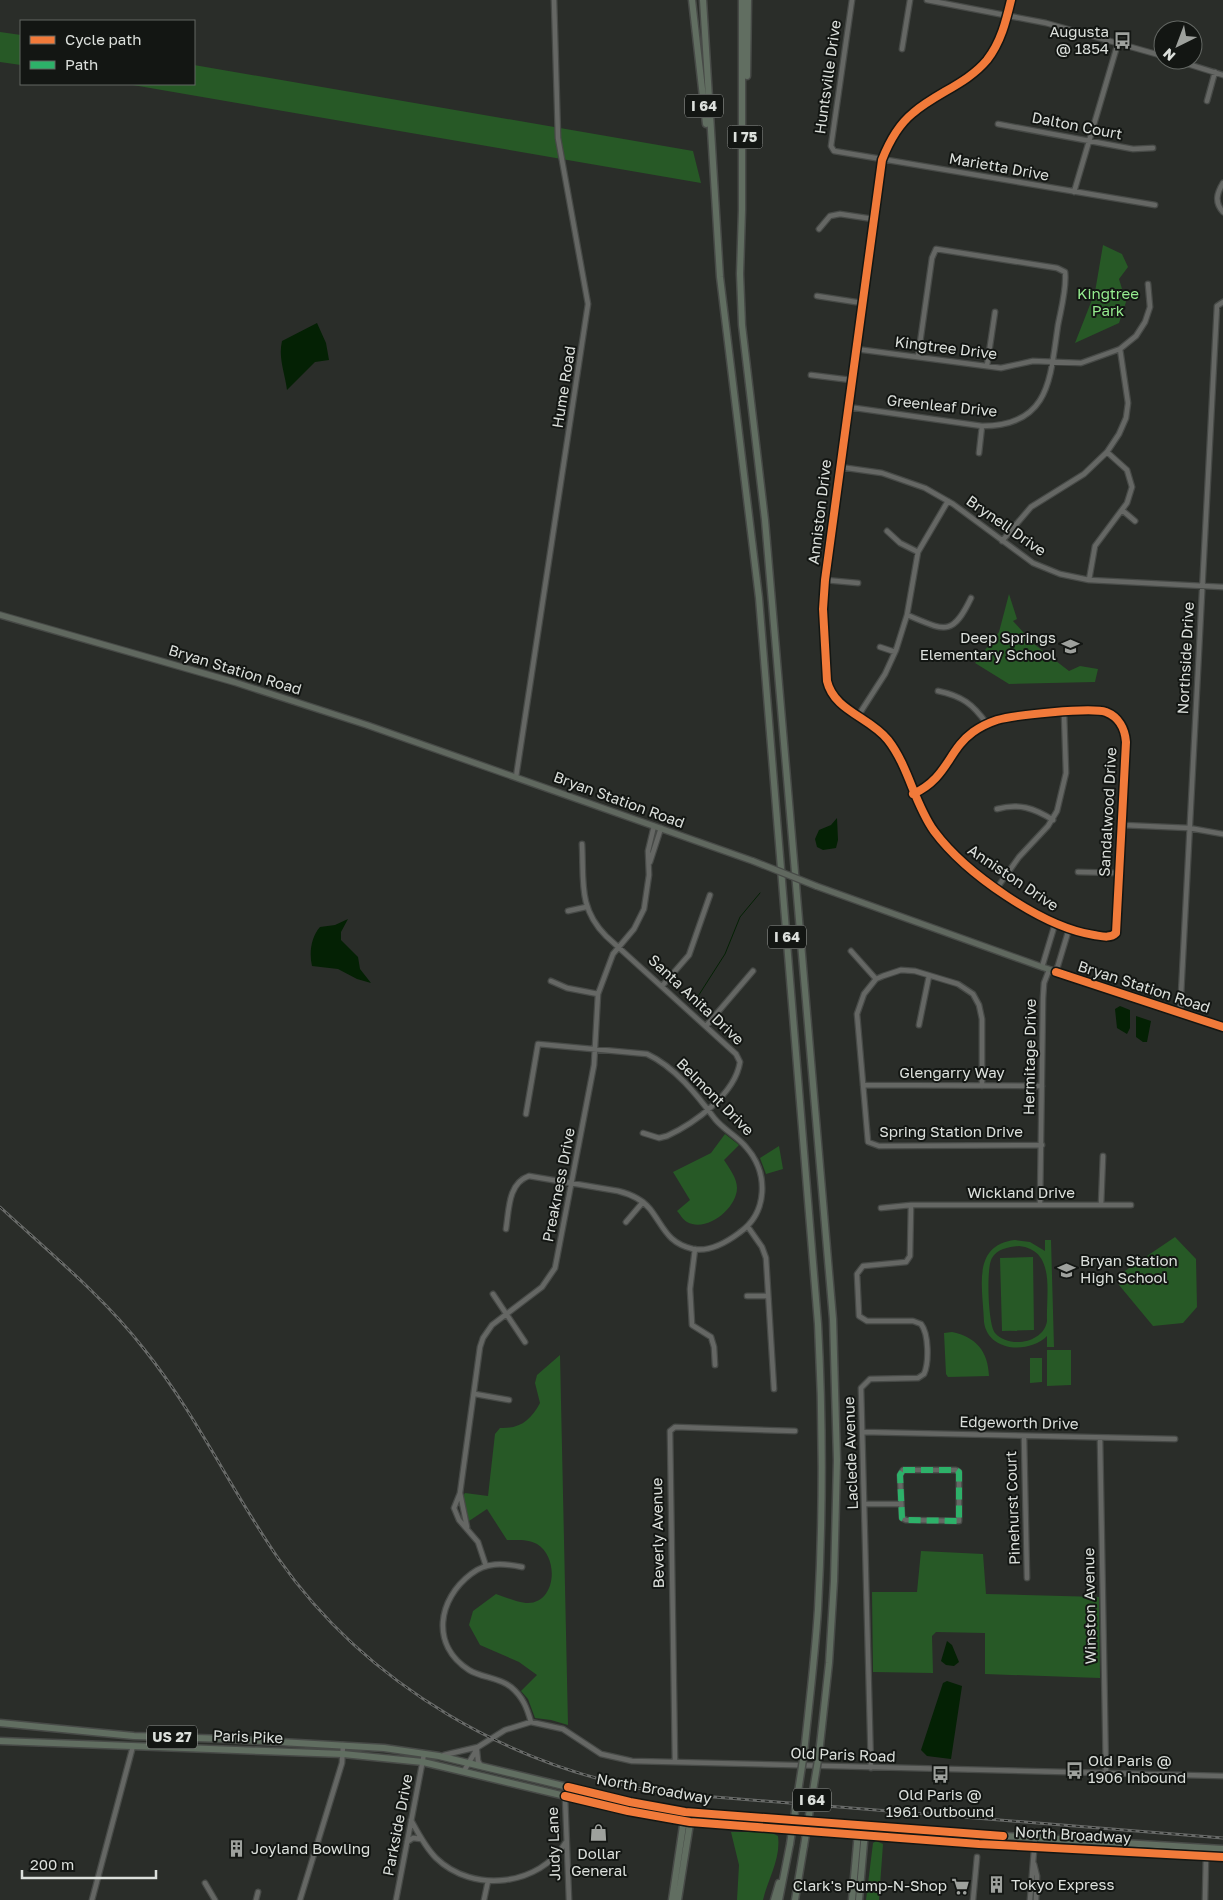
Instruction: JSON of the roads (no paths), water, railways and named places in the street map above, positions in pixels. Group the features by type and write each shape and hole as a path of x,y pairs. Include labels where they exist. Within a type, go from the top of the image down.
{"highway":[{"name":"I 64","path":"692,0 715,212 724,319 746,477 758,588 818,1324 822,1410 821,1524 817,1612 804,1753 779,1900"},
{"name":"I 75","path":"702,0 715,212"},
{"name":"I 64","path":"742,0 742,210 740,274 742,328 769,560 833,1319 837,1460 834,1581 829,1663 819,1754 795,1900"},
{"name":"I 75","path":"740,274 748,0"},
{"name":"Paris Pike","path":"0,1723 134,1736 343,1745 424,1754"},
{"path":"133,1746 134,1736"},
{"name":"Paris Pike","path":"0,1741 343,1754 423,1762 464,1771"},
{"name":"North Broadway","path":"424,1754 467,1762 630,1802 689,1812 1035,1838 1223,1849"},
{"name":"North Broadway","path":"464,1771 565,1796 687,1821 1034,1847 1223,1857"},
{"path":"672,1900 689,1812"},
{"path":"678,1900 687,1821"},
{"path":"859,1900 862,1826"},
{"path":"852,1900 862,1835"},
{"path":"774,1900 786,1861"}],"main road":[{"name":"Bryan Station Road","path":"0,615 328,712 661,828 1052,971 1223,1027"}],"street":[{"name":"Hume Road","path":"516,777 588,304 558,138 554,0"},
{"name":"Huntsville Drive","path":"839,153 834,151 831,146 852,0"},
{"path":"902,49 910,0"},
{"path":"927,0 1008,15 1118,42 1153,53"},
{"name":"Anniston Drive","path":"1011,0 999,41 983,65 964,81 912,114 894,134 882,160 825,580 823,609 829,689 837,701 875,727 888,740 904,767 913,794 925,818 946,846 967,866 997,888 1054,924 1107,937 1114,936"},
{"path":"1074,192 1118,42"},
{"path":"1203,68 1223,75"},
{"path":"1207,100 1215,72"},
{"name":"Dalton Court","path":"998,124 1133,150 1153,148"},
{"name":"Marietta Drive","path":"839,153 1155,205"},
{"path":"1223,183 1217,197 1218,206 1223,212"},
{"path":"820,229 830,216 840,214 873,219"},
{"name":"Greenleaf Drive","path":"848,407 982,426 1009,424 1031,413 1046,391 1053,362 1066,276 1064,271 1057,268 940,249 935,250 932,258 918,357"},
{"path":"1002,541 1031,507 1074,481 1107,452 1119,434 1127,411 1128,396 1120,349 1136,336 1145,322 1150,302 1148,284"},
{"path":"817,296 862,302"},
{"name":"Northside Drive","path":"1180,1014 1202,586 1221,303"},
{"path":"987,366 996,312"},
{"name":"Kingtree Drive","path":"856,349 1008,367 1033,361 1081,363 1120,349"},
{"path":"811,375 851,380"},
{"path":"979,453 982,426"},
{"path":"1089,580 1095,546 1122,510 1131,492 1130,476 1107,452"},
{"name":"Brynell Drive","path":"840,467 895,476 917,484 948,501 1041,567 1060,574 1089,580 1223,587"},
{"path":"858,716 885,674 895,652 908,615 918,552 948,501"},
{"path":"1122,510 1135,520"},
{"path":"887,531 900,543 918,552"},
{"path":"825,580 858,584"},
{"path":"908,615 938,627 949,627 958,621 971,598"},
{"path":"880,647 895,652"},
{"path":"938,691 956,695 968,701 986,724"},
{"name":"Sandalwood Drive","path":"913,794 935,781 969,735 986,724 1010,717 1064,713 1101,711 1112,715 1121,724 1126,742 1116,932 1114,936"},
{"path":"997,888 1018,857 1052,820 1059,804 1066,773 1064,713"},
{"path":"997,809 1024,807 1052,820"},
{"path":"1122,825 1189,828 1223,834"},
{"name":"Preakness Drive","path":"650,863 648,851 654,826"},
{"name":"Preakness Drive","path":"486,1566 478,1542 468,1527 459,1520 454,1508 460,1492 482,1343 492,1325 538,1292 555,1268 573,1183 594,1065 598,994 606,968 634,929 644,909 650,863 661,828"},
{"name":"Santa Anita Drive","path":"582,844 586,907 598,928 736,1054 740,1062 726,1093 708,1108 673,1133 663,1137 643,1133"},
{"path":"1078,872 1119,873"},
{"path":"662,986 689,956 710,895"},
{"path":"568,911 586,907"},
{"name":"Anniston Drive","path":"1042,967 1054,924"},
{"name":"Anniston Drive","path":"1052,971 1069,929"},
{"path":"851,951 876,979 901,970 915,971 966,989 978,1002 982,1019 982,1086"},
{"path":"706,1026 753,971"},
{"name":"Hermitage Drive","path":"1040,1205 1043,998 1044,982 1052,971"},
{"path":"919,1025 929,976"},
{"name":"Spring Station Drive","path":"876,979 864,994 857,1014 866,1136 871,1144 1042,1145"},
{"path":"551,981 567,988 598,994"},
{"name":"Belmont Drive","path":"526,1114 538,1044 641,1052 656,1058 699,1096 720,1125 748,1148 759,1171 762,1199 757,1214 748,1227 721,1244 695,1249"},
{"name":"Glengarry Way","path":"863,1085 1042,1086"},
{"path":"1101,1205 1103,1156"},
{"path":"506,1229 513,1190 519,1181 535,1177 618,1191 632,1195 643,1202 650,1208 668,1236 677,1242 695,1249 690,1289 692,1325 711,1337 714,1347 715,1365"},
{"path":"626,1222 643,1202"},
{"name":"Wickland Drive","path":"881,1208 911,1205 1131,1205"},
{"name":"Laclede Avenue","path":"871,1768 861,1388 870,1379 918,1378 926,1372 926,1332 922,1324 913,1321 867,1321 859,1316 857,1271 867,1265 902,1264 910,1256 911,1205"},
{"path":"748,1227 762,1247 766,1258 774,1389"},
{"path":"493,1294 508,1313 525,1342"},
{"path":"747,1296 768,1296"},
{"path":"475,1394 509,1400"},
{"name":"Beverly Avenue","path":"675,1762 670,1431 675,1427 796,1431"},
{"name":"Edgeworth Drive","path":"863,1432 1175,1439"},
{"name":"Pinehurst Court","path":"1024,1437 1027,1578"},
{"name":"Winston Avenue","path":"1100,1438 1106,1774"},
{"path":"903,1470 956,1470 959,1472 959,1521 906,1520 901,1514 900,1504 900,1475 903,1470"},
{"name":"Preakness Drive","path":"460,1492 468,1527"},
{"path":"865,1504 900,1504"},
{"path":"522,1567 500,1564 486,1566 463,1580 449,1596 444,1613 445,1638 449,1648 463,1666 478,1674 498,1679 517,1692 525,1703 531,1722"},
{"name":"Old Paris Road","path":"439,1756 478,1747 505,1730 531,1722 563,1729 592,1748 612,1758 632,1761 1223,1776"},
{"path":"300,1900 343,1754 343,1745"},
{"path":"92,1900 133,1746"},
{"path":"467,1762 478,1747"},
{"path":"478,1747 476,1756 481,1766"},
{"path":"464,1771 469,1750"},
{"name":"Parkside Drive","path":"396,1900 424,1754"},
{"name":"Judy Lane","path":"568,1787 565,1796 568,1900"},
{"path":"411,1820 421,1839 443,1864 467,1876 488,1882 510,1880 531,1872 554,1858 566,1842"},
{"path":"407,1842 413,1838 421,1839"},
{"path":"1035,1838 1036,1900"},
{"path":"1205,1900 1206,1848"},
{"path":"973,1900 978,1857"},
{"path":"1030,1900 1030,1875 1034,1863"},
{"path":"484,1900 488,1882"},
{"path":"205,1883 214,1900"},
{"path":"256,1900 258,1892"}],"waterway":[{"path":"695,1001 725,954 740,917 760,893"}],"railway":[{"path":"0,1207 93,1293 144,1349 197,1426 278,1558 314,1604 355,1645 399,1682 448,1714 499,1742 553,1764 608,1781 665,1793 1223,1838"}],"place":[{"name":"Augusta @ 1854","path":"1123,41"},
{"name":"Deep Springs Elementary School","path":"1070,647"},
{"name":"Bryan Station High School","path":"1066,1270"},
{"name":"Old Paris @ 1906 Inbound","path":"1074,1770"},
{"name":"Old Paris @ 1961 Outbound","path":"940,1774"},
{"name":"Dollar General","path":"599,1833"},
{"name":"Joyland Bowling","path":"237,1849"},
{"name":"Tokyo Express","path":"997,1885"},
{"name":"Clark's Pump-N-Shop","path":"961,1886"}],"park label":[{"name":"Kingtree Park","path":"1108,302"}]}
